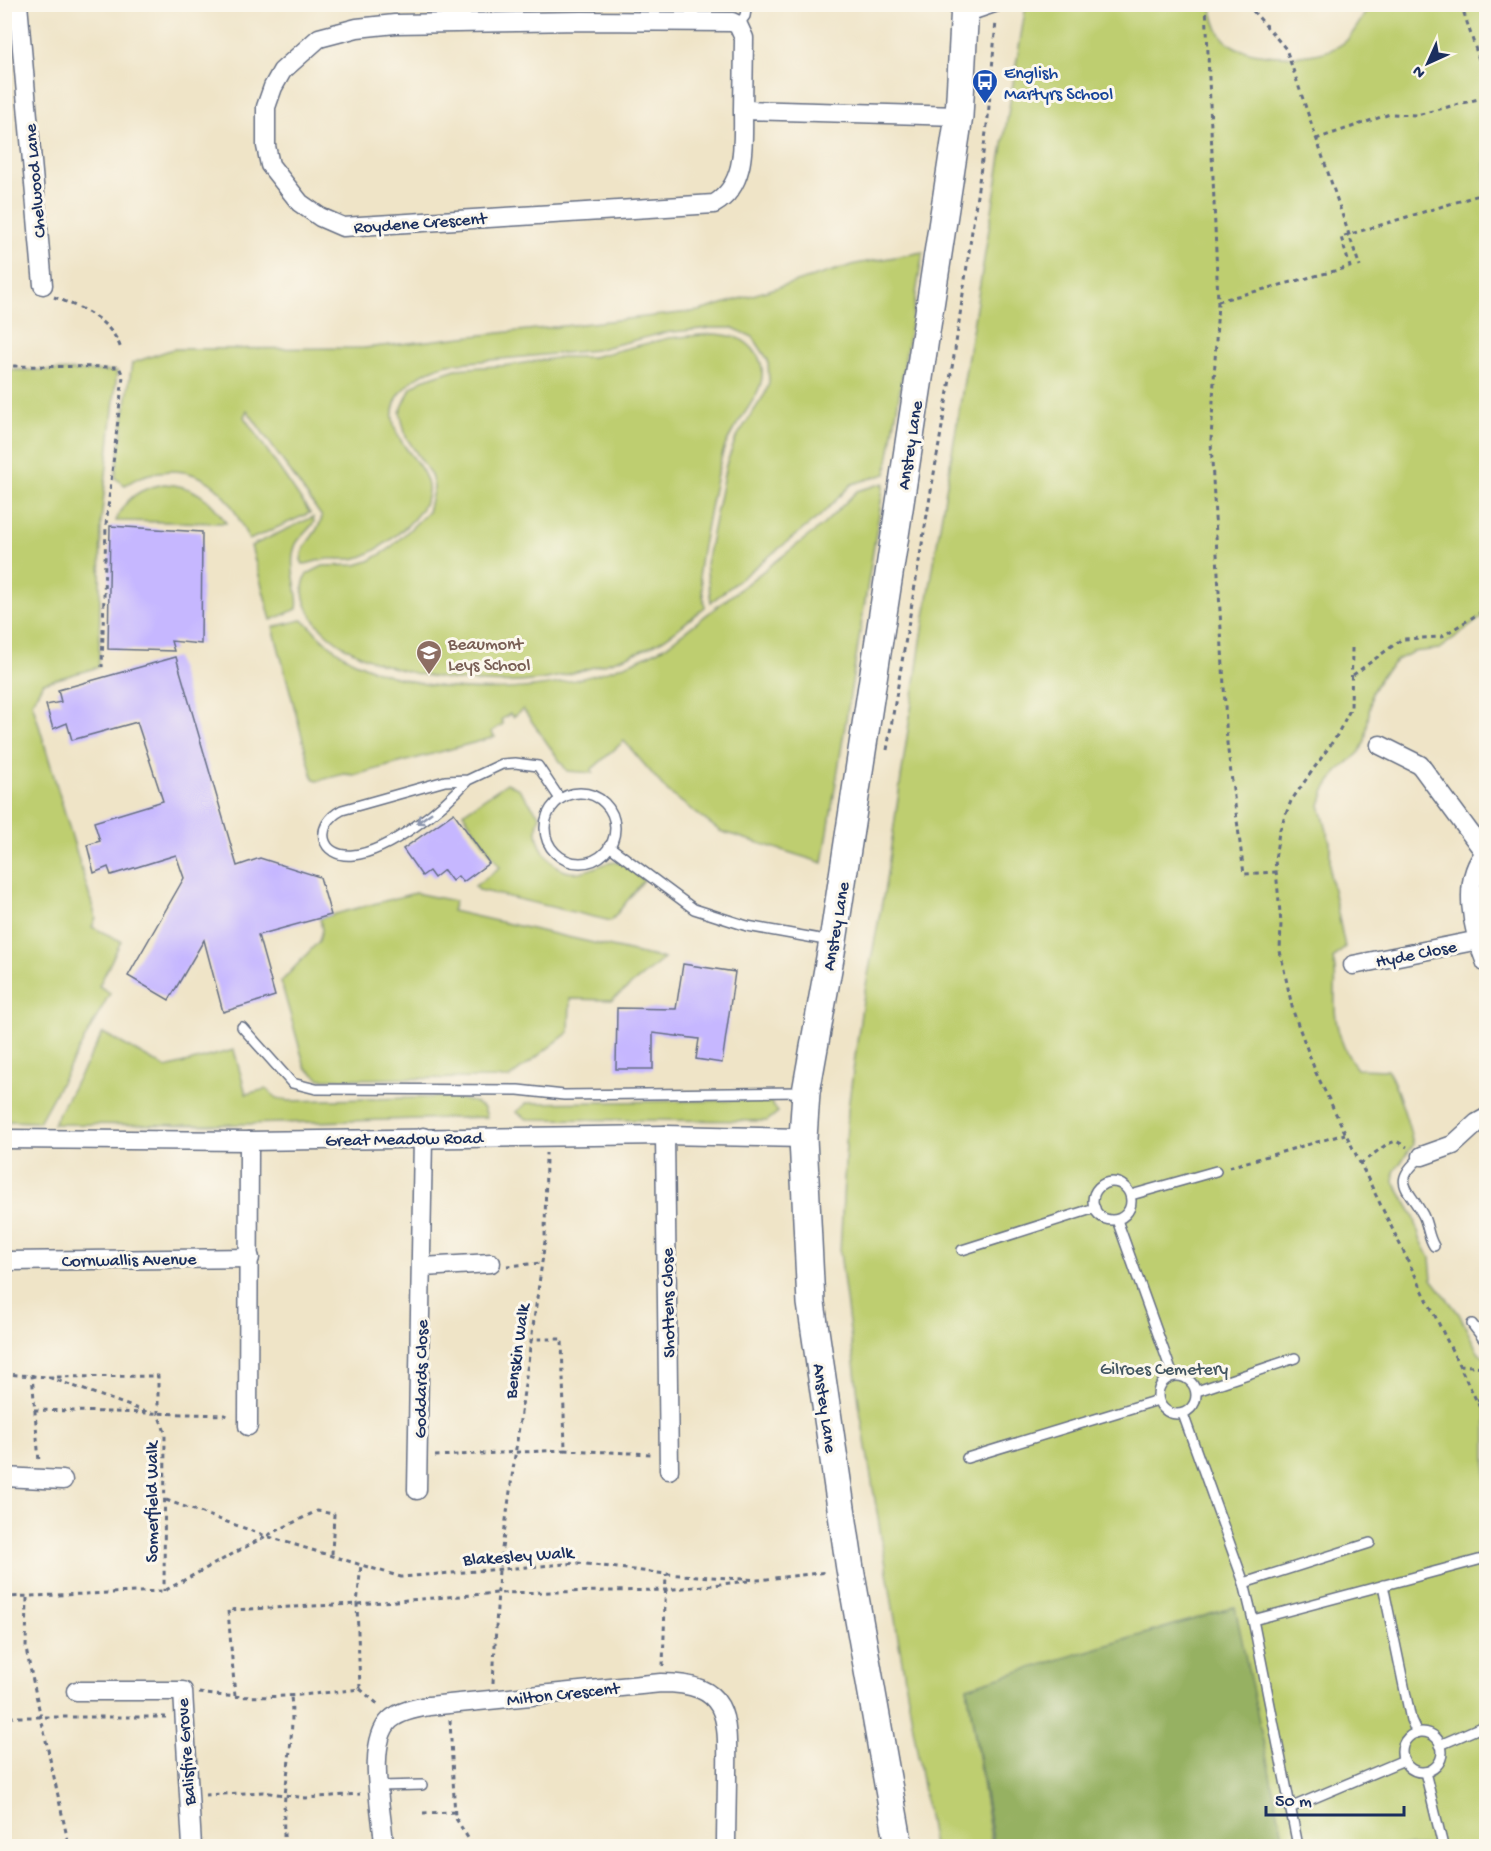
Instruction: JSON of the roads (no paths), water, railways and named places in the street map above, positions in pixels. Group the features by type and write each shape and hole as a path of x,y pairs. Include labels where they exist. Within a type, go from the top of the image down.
{"main road":[{"name":"Anstey Lane","path":"899,1846 849,1569 811,1303 803,1138 806,1092 833,942 959,116 964,11"}],"street":[{"name":"Chelwood Lane","path":"18,4 44,285"},
{"name":"Roydene Crescent","path":"721,20 738,25 744,38 743,110 740,170 726,197 714,204 343,227 320,217 300,203 270,165 266,146 266,107 282,71 319,38 357,28 395,24 721,20"},
{"path":"743,110 959,116"},
{"path":"1380,745 1420,765 1486,853 1478,865 1471,889 1473,915 1486,963"},
{"name":"Hyde Close","path":"1353,965 1479,940"},
{"path":"1422,1156 1453,1145 1477,1123 1486,1118"},
{"name":"Great Meadow Road","path":"4,1139 249,1141 546,1136 803,1138"},
{"name":"Shottens Close","path":"665,1136 669,1461"},
{"name":"Goddards Close","path":"417,1490 423,1267 423,1137"},
{"path":"248,1426 249,1141"},
{"name":"Cornwallis Avenue","path":"9,1261 250,1258"},
{"path":"423,1267 491,1263"},
{"path":"4,1477 63,1480"},
{"name":"Milton Crescent","path":"379,1790 380,1739 384,1726 392,1718 411,1709 661,1683 688,1683 706,1692 721,1708 728,1727 726,1846"},
{"name":"Balisfire Grove","path":"76,1691 183,1690 192,1846"},
{"path":"379,1790 384,1846"}],"lane":[{"path":"738,25 745,16 747,4"},
{"path":"964,11 1004,5"},
{"path":"468,780 451,799 389,842 352,856 336,854 327,846 323,836 325,824 332,815 342,810 425,786 468,780 502,764 538,766 560,799"},
{"path":"576,793 587,793 608,806 615,828 609,846 598,858 577,863 556,854 549,845 545,823 548,813 560,799 576,793"},
{"path":"609,846 694,909 747,926 833,942"},
{"path":"242,1027 292,1083 316,1089 518,1090 564,1095 806,1092"},
{"path":"1422,1156 1408,1169 1404,1184 1405,1191 1423,1215 1434,1246"},
{"path":"1131,1195 1216,1171"},
{"path":"1104,1184 1123,1185 1131,1195 1131,1208 1123,1218 1105,1219 1095,1208 1095,1193 1104,1184"},
{"path":"962,1250 1095,1208"},
{"path":"1116,1220 1173,1376"},
{"path":"1472,1324 1486,1342"},
{"path":"1197,1390 1294,1358"},
{"path":"1173,1376 1190,1380 1197,1390 1193,1407 1183,1414 1171,1413 1158,1400 1159,1388 1173,1376"},
{"path":"967,1458 1158,1400"},
{"path":"1183,1414 1244,1583 1254,1620 1298,1846"},
{"path":"1244,1583 1370,1543"},
{"path":"1254,1620 1486,1558"},
{"path":"1383,1585 1411,1720 1417,1733"},
{"path":"1440,1745 1486,1725"},
{"path":"1417,1733 1430,1734 1440,1745 1440,1761 1425,1772 1413,1770 1404,1760 1403,1747 1406,1740 1417,1733"},
{"path":"1290,1808 1404,1760"},
{"path":"1425,1772 1443,1846"},
{"path":"379,1790 422,1785"}],"place":[{"name":"English Martyrs School","path":"985,105"},
{"name":"Beaumont Leys School","path":"429,676"}],"park label":[{"name":"Gilroes Cemetery","path":"1164,1368"}]}
